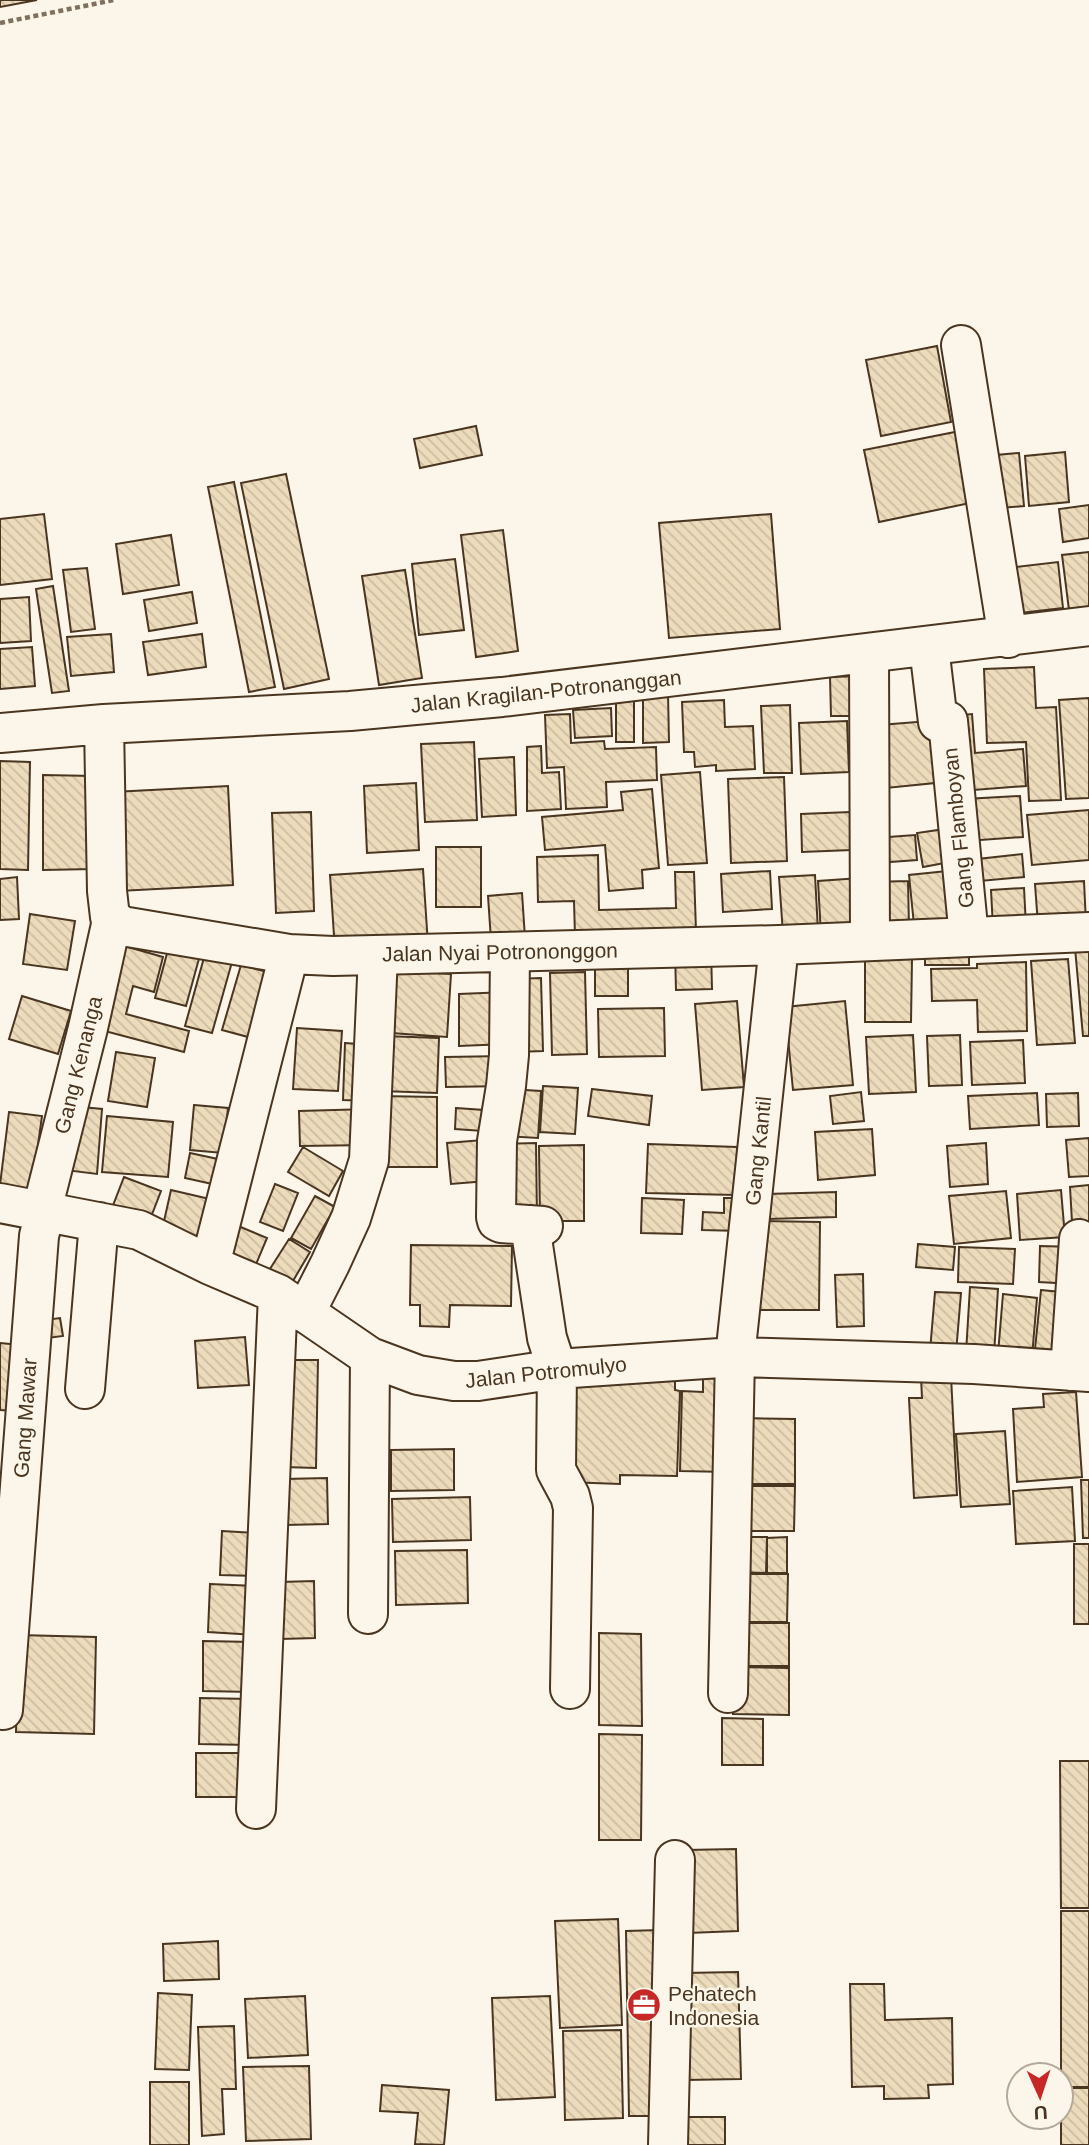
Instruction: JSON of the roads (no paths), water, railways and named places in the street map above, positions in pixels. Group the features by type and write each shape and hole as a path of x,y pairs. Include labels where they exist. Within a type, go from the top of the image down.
{"street":[{"path":"961,345 1008,638"},
{"name":"Jalan Kragilan-Potronanggan","path":"0,733 104,724 350,711 475,700 1008,638 1089,626"},
{"name":"Gang Flamboyan","path":"929,647 938,722 948,721 969,937"},
{"path":"869,654 870,941"},
{"path":"104,724 107,891 112,920"},
{"name":"Jalan Nyai Potrononggon","path":"112,920 122,926 289,954 378,956 1089,932"},
{"name":"Gang Kenanga","path":"44,1210 112,920"},
{"name":"Gang Kantil","path":"728,1693 735,1357 779,944"},
{"path":"509,952 509,1055 497,1141 496,1217 501,1223 536,1226 547,1338 557,1369 555,1462 558,1476 570,1496 573,1508 570,1689"},
{"path":"210,1265 289,954"},
{"path":"256,1809 291,1303 330,1264 351,1217 369,1160 378,956"},
{"name":"Jalan Potromulyo","path":"0,1203 139,1230 291,1303 370,1357 418,1374 454,1381 478,1381 557,1369 735,1357 974,1364 1079,1372"},
{"name":"Gang Mawar","path":"3,1710 38,1236 44,1210"},
{"path":"85,1390 99,1222"},
{"path":"1079,1239 1079,1372"},
{"path":"368,1614 370,1357"},
{"path":"668,2145 675,1860"}],"place":[{"name":"Pehatech Indonesia","path":"644,2005"}]}
